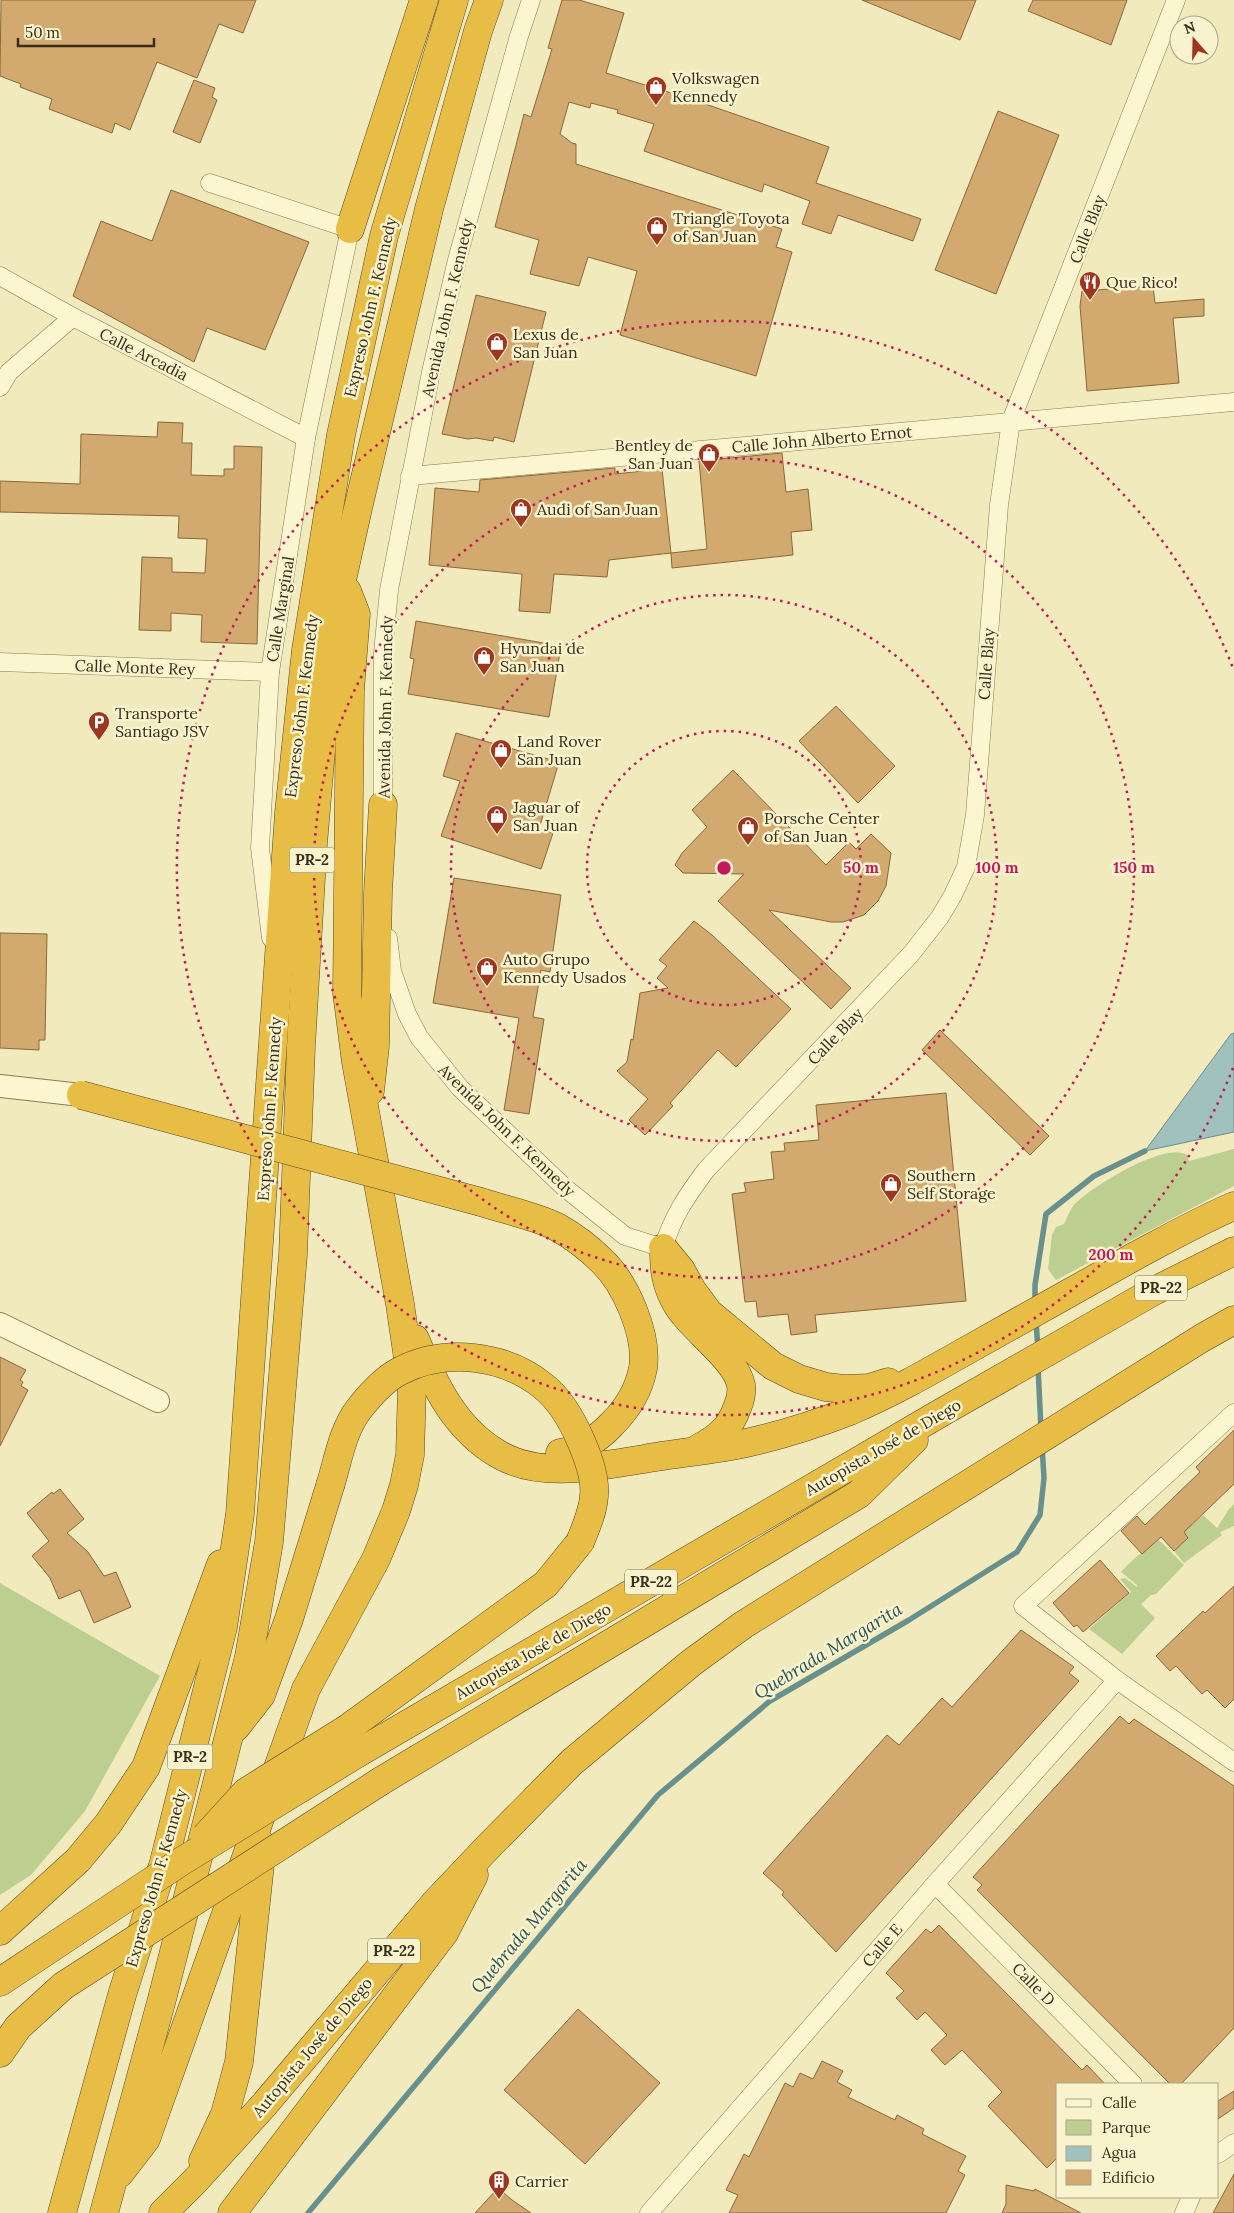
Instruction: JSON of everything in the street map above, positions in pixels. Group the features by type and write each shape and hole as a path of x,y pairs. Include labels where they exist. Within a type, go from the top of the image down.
{"highway":[{"path":"350,229 424,0"},
{"name":"Expreso John F. Kennedy","path":"62,2213 122,1995 166,1852 223,1628 240,1514 289,813 305,659 341,435 384,236 454,0"},
{"name":"Expreso John F. Kennedy","path":"104,2213 162,1999 249,1657 269,1542 293,1255 301,1046 317,788 326,691 342,580 429,209 478,30 489,0"},
{"path":"112,2182 146,2139 306,1689 376,1559 404,1485 412,1432 412,1386 400,1304 366,1122 347,993 350,690 356,614 342,580"},
{"path":"366,1122 375,1046 378,892 383,804"},
{"path":"81,1095 481,1202 555,1226 587,1247 604,1263 622,1287 633,1309 642,1339 643,1368 634,1396 617,1419 593,1441 566,1452 541,1456 509,1451 472,1434"},
{"path":"400,1304 434,1384 454,1414 472,1434 515,1463 541,1468 611,1464 737,1445 799,1429 850,1410 882,1396 968,1350 1083,1284 1234,1206"},
{"path":"663,1248 681,1270 692,1290 709,1313 772,1366 799,1379 826,1387 845,1389 869,1388 968,1350"},
{"path":"663,1248 664,1275 675,1301 689,1322 732,1367 741,1386 740,1400 733,1420 722,1435 694,1451"},
{"name":"Autopista José de Diego","path":"0,1982 182,1862 358,1753 944,1411 1154,1291 1234,1251"},
{"name":"Autopista José de Diego","path":"163,2213 195,2181 270,2098 434,1904 572,1762 691,1663 743,1625 1202,1338 1234,1320"},
{"path":"182,1862 246,1792 348,1728 546,1584 580,1542 590,1518 595,1494 587,1453 567,1412 543,1386 524,1374 492,1360 477,1357 440,1358 420,1362 399,1371 384,1382 358,1410 345,1434 289,1619 261,1696 230,1734"},
{"path":"0,2053 18,2027 63,1986 381,1781 859,1494 944,1411"},
{"path":"0,1931 78,1860 108,1824 146,1767 240,1514"},
{"path":"195,2181 225,2114 239,2062 267,1799"},
{"path":"232,2213 444,1933 488,1847"}],"street":[{"name":"Avenida John F. Kennedy","path":"531,0 519,36 463,237 410,476 389,590 383,644 384,911 392,971 404,1007 418,1038 460,1088 564,1187 625,1236 663,1248"},
{"name":"Calle Blay","path":"663,1248 677,1210 706,1170 911,954 940,917 966,867 975,815 999,505 1012,422 1176,0"},
{"path":"210,183 350,229"},
{"name":"Calle Marginal","path":"277,993 260,848 270,672 306,438 350,229"},
{"name":"Calle Arcadia","path":"0,276 73,318 306,438"},
{"path":"0,387 9,372 73,318"},
{"name":"Calle John Alberto Ernot","path":"410,476 1234,402"},
{"name":"Calle Monte Rey","path":"0,662 270,672"},
{"path":"0,1086 81,1095"},
{"path":"0,1324 158,1401"},
{"path":"1234,1413 1023,1606 1117,1680 1234,1762"},
{"name":"Calle E","path":"649,2213 934,1884 1117,1680"},
{"name":"Calle D","path":"934,1884 1132,2083"},
{"path":"1219,2153 1234,2143"},
{"path":"1184,2213 1192,2198"}],"green space":[{"path":"1234,1149 1234,1186 1056,1280 1048,1269 1052,1235 1056,1227 1064,1224 1076,1203 1099,1185 1131,1167 1164,1154 1177,1152 1187,1155 1189,1161"},
{"path":"1234,1504 1234,1526 1220,1532 1222,1535 1184,1563 1174,1551 1188,1538 1183,1532 1203,1515 1217,1528"},
{"path":"1158,1539 1184,1565 1156,1594 1151,1595 1141,1604 1155,1618 1122,1654 1089,1629 1131,1592 1120,1579 1125,1578 1137,1587 1121,1572"},
{"path":"0,1583 160,1676 85,1811 31,1875 0,1895"}],"water":[{"path":"1234,1033 1234,1132 1145,1151 1231,1034"}],"building":[{"path":"1,0 256,0 243,33 219,24 197,78 157,62 130,130 115,123 112,133 49,109 52,99 20,87 21,84 0,76"},
{"name":"Triangle Toyota of San Juan","path":"562,0 579,0 624,13 606,73 694,100 829,147 816,183 921,219 913,241 838,215 831,234 802,224 810,201 764,184 762,192 644,151 654,124 617,113 618,110 591,103 590,108 569,102 560,134 576,144 576,164 782,229 776,247 792,252 756,376 620,335 637,271 588,257 579,286 530,274 539,240 495,227 524,114 531,117 552,49 548,48"},
{"path":"862,0 976,0 960,40"},
{"path":"1033,0 1127,0 1111,45 1028,11"},
{"path":"194,80 215,88 212,97 217,100 200,143 173,132"},
{"path":"998,111 1059,135 996,294 935,270"},
{"path":"171,190 309,242 265,350 207,328 194,362 73,296 101,221 152,241"},
{"path":"1153,286 1155,303 1204,299 1204,316 1173,318 1179,383 1087,391 1080,306 1082,291"},
{"name":"Lexus de San Juan","path":"476,295 546,312 514,442 494,437 493,441 442,434"},
{"path":"158,422 183,423 182,443 192,443 191,475 224,476 224,469 234,469 234,446 262,447 257,644 201,642 202,615 171,613 171,631 139,630 142,557 172,558 172,572 205,573 207,539 178,538 179,516 0,512 0,481 80,484 81,434 157,437"},
{"path":"782,453 786,492 808,489 812,530 791,532 793,555 672,568 671,553 707,549 699,461"},
{"name":"Audi of San Juan","path":"615,468 615,474 662,469 671,553 609,560 607,577 554,574 550,613 519,611 522,574 429,565 435,488 479,492 480,480"},
{"name":"Hyundai de San Juan","path":"416,621 561,646 549,717 408,694 414,659 410,658"},
{"path":"836,706 895,766 858,803 799,741"},
{"path":"456,733 559,762 539,829 553,833 541,869 441,836 460,781 443,776"},
{"name":"Porsche Center of San Juan","path":"733,770 826,865 849,842 856,849 871,834 891,853 886,886 878,901 864,915 843,922 831,922 769,910 851,988 831,1009 718,901 744,874 683,873 675,865 682,853 707,827 692,810"},
{"name":"Auto Grupo Kennedy Usados","path":"454,878 561,895 550,972 541,970 533,1017 544,1019 529,1114 504,1110 519,1018 433,1003"},
{"path":"694,921 712,935 791,1009 736,1067 718,1050 670,1103 673,1106 645,1135 629,1120 648,1099 617,1071 627,1062 631,1039 633,1040 640,993 668,988 657,978 667,966 659,960"},
{"path":"0,933 47,934 45,1040 39,1040 39,1050 0,1048"},
{"path":"940,1030 1049,1136 1030,1155 922,1050"},
{"name":"Southern Self Storage","path":"946,1093 966,1301 815,1315 817,1332 791,1335 788,1314 758,1317 756,1301 745,1302 732,1194 746,1192 744,1183 774,1179 771,1152 785,1151 784,1143 819,1140 816,1105"},
{"path":"0,1357 26,1370 20,1380 23,1382 21,1386 28,1390 0,1446"},
{"path":"1234,1430 1234,1484 1184,1532 1188,1538 1174,1551 1161,1537 1142,1554 1121,1531 1137,1516 1145,1525 1200,1472 1196,1467"},
{"path":"60,1489 84,1519 67,1533 88,1552 104,1576 116,1572 131,1607 94,1623 80,1590 59,1599 50,1578 32,1556 49,1541 27,1513 52,1492 53,1494"},
{"path":"1100,1560 1129,1593 1083,1632 1077,1625 1074,1627 1053,1603"},
{"path":"1234,1586 1234,1699 1225,1708 1207,1690 1202,1694 1176,1666 1170,1671 1156,1656 1203,1611 1205,1613"},
{"path":"1021,1630 1074,1667 1069,1673 1079,1681 836,1952 782,1895 784,1892 763,1873 887,1735 899,1745 942,1698 952,1707"},
{"path":"1120,1716 1129,1724 1134,1719 1234,1786 1234,2028 1182,2083 1169,2083 977,1890 982,1885 973,1877"},
{"path":"939,1925 1082,2070 1087,2065 1104,2083 1056,2083 1056,2159 1047,2168 988,2106 1002,2092 962,2050 945,2065 931,2050 947,2035 925,2012 917,2020 896,1998 904,1991 886,1973 926,1929 931,1933"},
{"path":"578,2009 660,2083 585,2164 504,2090"},
{"path":"822,2061 843,2071 837,2082 852,2090 848,2097 895,2120 897,2115 924,2129 922,2134 966,2156 958,2171 965,2175 946,2213 729,2213 738,2195 726,2190 744,2154 749,2157 785,2083 793,2087 800,2073 813,2079"},
{"path":"1234,2091 1234,2108 1219,2118 1219,2100"},
{"path":"1234,2174 1234,2213 1213,2213"},
{"path":"1006,2185 1034,2191 1035,2189 1081,2213 1002,2213 1006,2204"},
{"name":"Carrier","path":"498,2188 512,2200 531,2213 475,2213"}],"waterway":[{"name":"Quebrada Margarita","path":"1035,1302 1035,1285 1046,1214 1094,1176 1145,1151"},
{"name":"Quebrada Margarita","path":"1036,1321 1038,1350"},
{"name":"Quebrada Margarita","path":"1038,1366 1041,1430"},
{"name":"Quebrada Margarita","path":"308,2213 658,1795 770,1701 909,1620 1017,1552 1040,1515 1044,1478 1042,1446"}],"place":[{"name":"Volkswagen Kennedy","path":"656,106"},
{"name":"Triangle Toyota of San Juan","path":"657,246"},
{"name":"Que Rico!","path":"1090,301"},
{"name":"Lexus de San Juan","path":"497,362"},
{"name":"Bentley de San Juan","path":"709,473"},
{"name":"Audi of San Juan","path":"521,528"},
{"name":"Hyundai de San Juan","path":"484,676"},
{"name":"Transporte Santiago JSV","path":"99,741"},
{"name":"Land Rover San Juan","path":"501,769"},
{"name":"Jaguar of San Juan","path":"497,835"},
{"name":"Porsche Center of San Juan","path":"748,846"},
{"name":"Auto Grupo Kennedy Usados","path":"487,987"},
{"name":"Southern Self Storage","path":"891,1203"},
{"name":"Carrier","path":"499,2200"}]}
